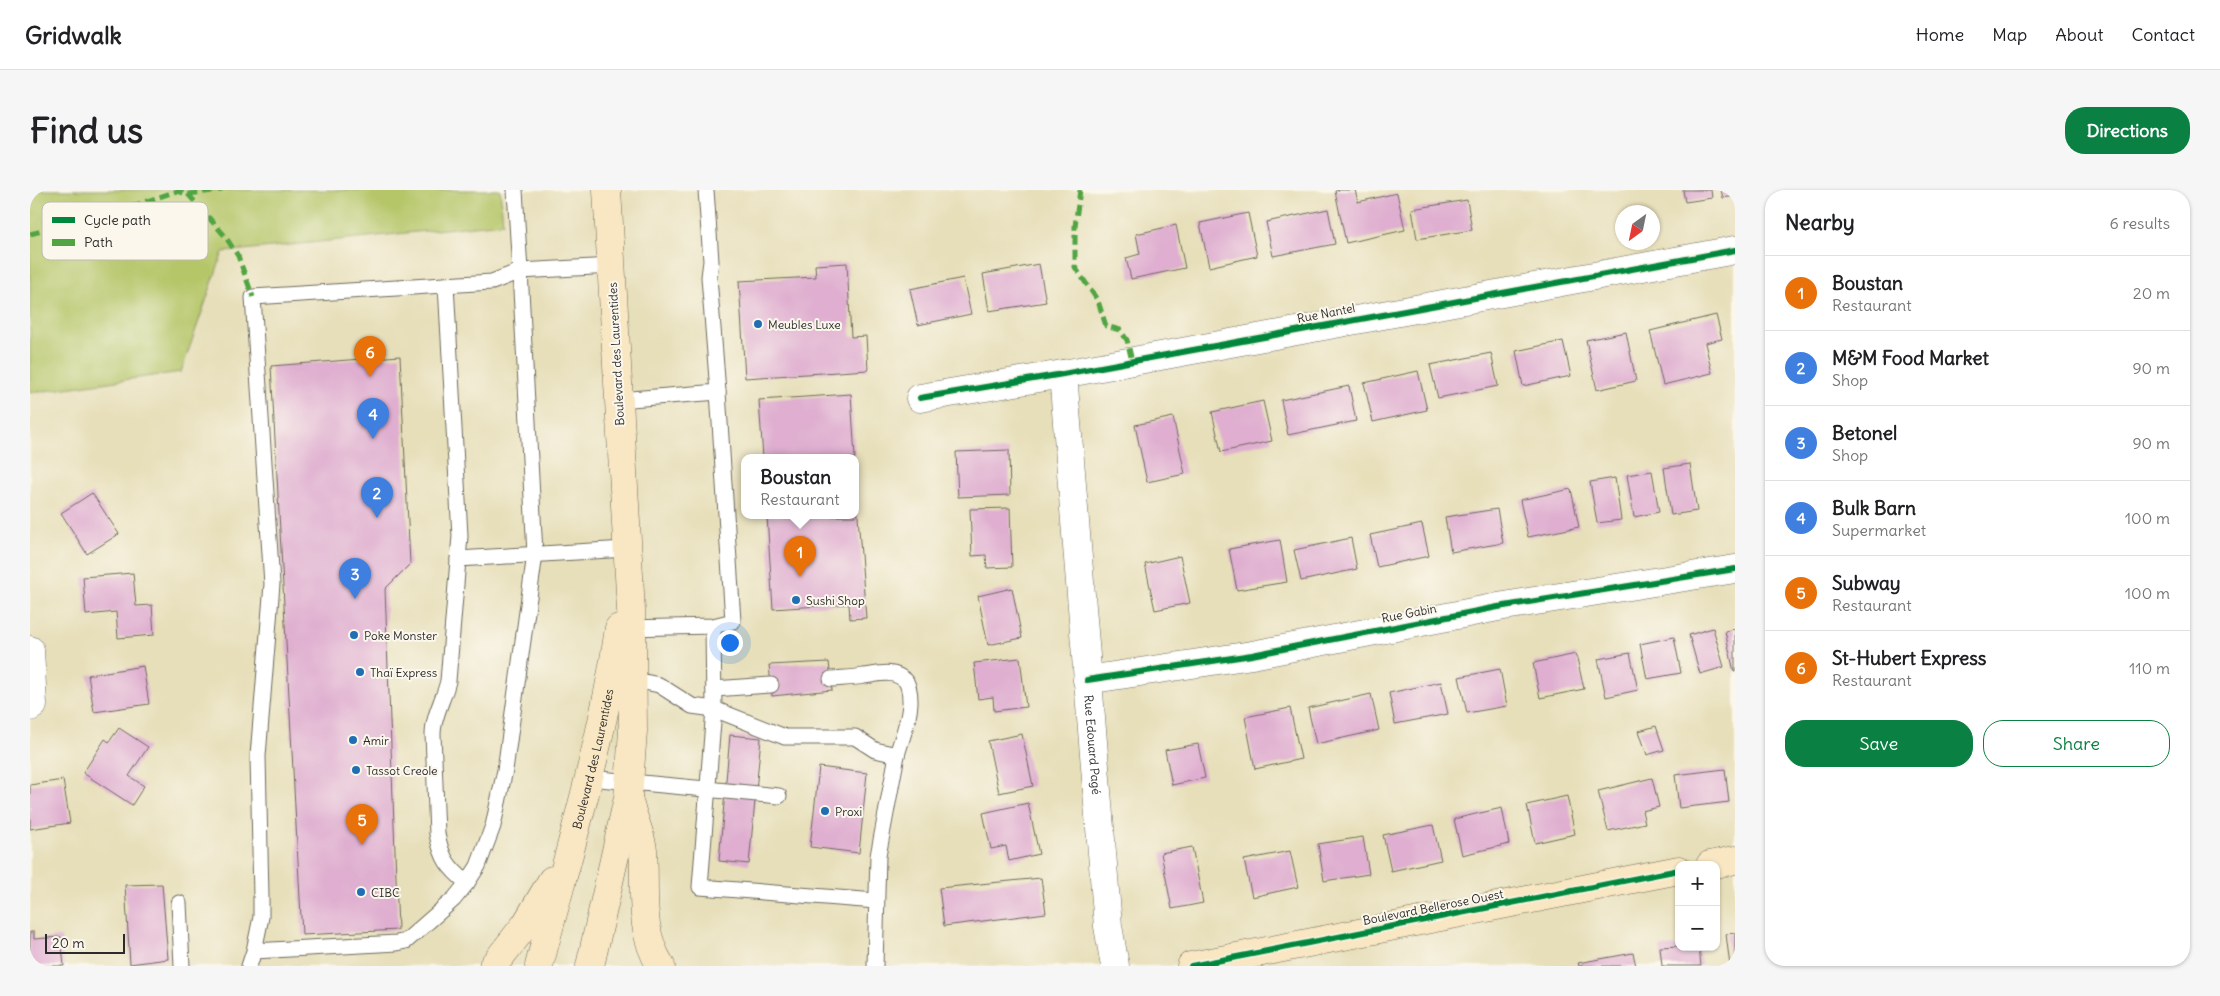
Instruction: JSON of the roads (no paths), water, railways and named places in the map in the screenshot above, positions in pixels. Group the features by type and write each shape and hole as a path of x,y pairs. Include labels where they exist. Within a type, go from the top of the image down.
{"main road":[{"name":"Boulevard des Laurentides","path":"590,966 629,790 634,731 623,677 626,628 626,549 607,190"},
{"name":"Boulevard des Laurentides","path":"539,966 589,778 623,677"},
{"path":"629,790 642,848 646,928 661,966"},
{"path":"493,966 526,924 568,853"},
{"path":"1720,863 1735,860"},
{"name":"Boulevard Bellerose Ouest","path":"1191,966 1675,871"}],"street":[{"name":"Rue Nantel","path":"920,398 1063,374 1735,250"},
{"name":"Rue Edouard Pagé","path":"1063,374 1108,926 1115,966"},
{"name":"Rue Gabin","path":"1087,680 1252,655 1498,607 1735,569"},
{"path":"30,650 33,704 30,707"}],"lane":[{"path":"254,951 406,941 454,899 467,883 486,848 502,786 535,554 515,190"},
{"path":"626,628 713,626 733,621 709,277 711,261 706,190"},
{"path":"249,966 254,951 260,917 258,756 272,584 253,297 492,282 520,271 612,266"},
{"path":"446,285 460,536 448,681 444,700 434,721 433,734 437,834 440,850 448,866 467,883"},
{"path":"618,400 718,392"},
{"path":"458,559 626,549"},
{"path":"713,626 714,709 700,887 876,901"},
{"path":"831,678 863,676 883,672 896,674 906,681 910,695 909,710 897,755 878,856 875,966"},
{"path":"623,677 658,684 697,708 714,709 785,737 855,737 875,750 897,755"},
{"path":"714,689 771,685"},
{"path":"589,778 629,790 708,788 779,796"},
{"path":"178,903 182,966"}],"place":[{"name":"Meubles Luxe","path":"758,324"},
{"name":"St-Hubert Express","path":"370,377"},
{"name":"Bulk Barn","path":"373,439"},
{"name":"M&M Food Market","path":"377,518"},
{"name":"Boustan","path":"800,577"},
{"name":"Betonel","path":"355,599"},
{"name":"Sushi Shop","path":"796,600"},
{"name":"Poke Monster","path":"354,635"},
{"name":"Thaï Express","path":"360,672"},
{"name":"Amir","path":"353,740"},
{"name":"Tassot Creole","path":"356,770"},
{"name":"Proxi","path":"825,811"},
{"name":"Subway","path":"362,845"},
{"name":"CIBC","path":"361,892"}]}
